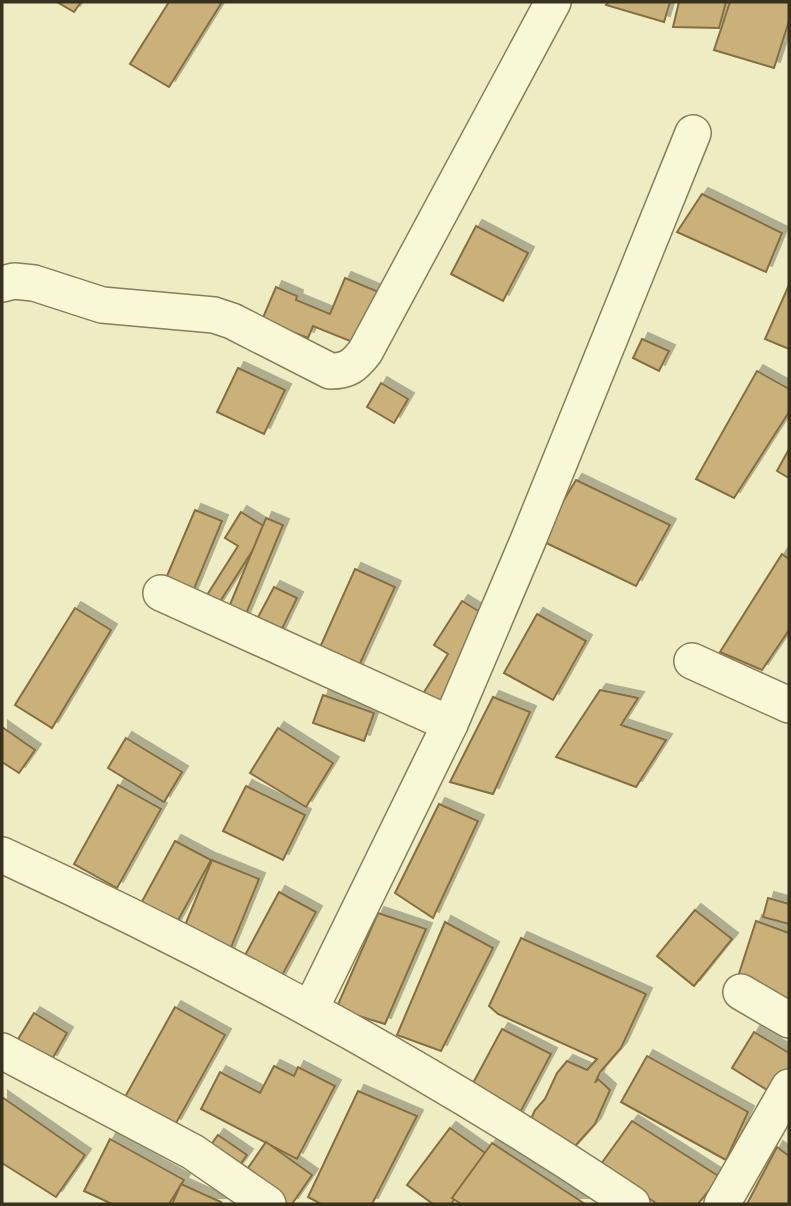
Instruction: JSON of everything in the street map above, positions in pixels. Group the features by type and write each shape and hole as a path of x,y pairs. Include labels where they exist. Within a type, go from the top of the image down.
{"street":[{"path":"2,284 15,281 34,283 102,305 214,315 232,321 330,371 345,371 355,365 365,352 553,2"},
{"path":"311,1008 450,724 527,543 693,133"},
{"path":"161,593 450,724"},
{"path":"692,661 789,705"},
{"path":"2,855 121,910 311,1008 515,1129 632,1204"},
{"path":"741,992 789,1020"},
{"path":"2,1051 193,1152 254,1200"},
{"path":"722,1204 789,1087"}],"building":[{"path":"57,2 81,2 74,12"},
{"path":"169,2 222,2 169,87 130,64"},
{"path":"608,2 670,2 664,22 606,5"},
{"path":"679,2 726,2 719,28 673,27"},
{"path":"730,2 789,2 789,21 774,68 714,50"},
{"path":"702,194 782,233 766,272 677,232"},
{"path":"476,226 528,253 503,301 451,274"},
{"path":"345,278 386,295 365,347 313,326 308,338 262,320 276,287 297,296 296,300 330,314"},
{"path":"789,285 789,349 765,339"},
{"path":"642,339 669,351 659,371 633,358"},
{"path":"238,368 285,390 264,434 217,412"},
{"path":"757,371 789,389 789,412 734,498 696,479"},
{"path":"381,383 408,399 394,423 367,407"},
{"path":"789,449 789,478 777,471"},
{"path":"576,480 670,525 636,586 540,540"},
{"path":"195,510 222,521 189,601 161,590"},
{"path":"241,512 267,528 214,611 202,603 238,546 225,538"},
{"path":"266,518 283,525 241,626 224,619"},
{"path":"782,554 789,559 789,630 762,670 720,652"},
{"path":"355,569 395,587 352,681 313,663"},
{"path":"274,587 297,598 279,635 255,623"},
{"path":"462,601 503,626 448,713 421,697 448,654 434,645"},
{"path":"75,608 111,630 52,728 15,705"},
{"path":"537,614 586,641 553,700 504,673"},
{"path":"600,690 638,698 621,725 666,740 636,787 556,757"},
{"path":"323,695 374,713 364,741 313,723"},
{"path":"493,697 530,712 493,794 450,782"},
{"path":"2,727 35,750 19,773 2,762"},
{"path":"278,728 333,763 306,807 250,773"},
{"path":"126,738 182,772 164,802 108,768"},
{"path":"118,785 161,809 117,888 74,864"},
{"path":"246,786 305,815 283,860 223,831"},
{"path":"439,804 478,821 433,918 395,893"},
{"path":"175,841 211,860 170,935 134,916"},
{"path":"212,860 259,879 223,967 176,947"},
{"path":"279,892 316,912 279,981 242,961"},
{"path":"768,898 789,904 789,924 763,917"},
{"path":"695,910 732,939 694,986 657,956"},
{"path":"378,913 426,929 385,1024 336,1009"},
{"path":"756,921 789,933 789,1007 734,989"},
{"path":"445,922 493,948 441,1051 397,1035"},
{"path":"521,938 646,994 621,1048 600,1072 595,1083 598,1079 610,1090 595,1124 566,1156 529,1123 535,1110 545,1099 557,1073 567,1061 587,1070 597,1059 498,1014 489,1006"},
{"path":"175,1007 225,1035 175,1125 125,1097"},
{"path":"34,1013 67,1033 51,1061 17,1041"},
{"path":"502,1029 551,1054 514,1124 465,1098"},
{"path":"754,1032 789,1053 789,1072 775,1095 732,1068"},
{"path":"647,1056 748,1112 726,1160 621,1102"},
{"path":"274,1066 294,1076 298,1067 335,1086 297,1159 201,1109 220,1072 260,1093"},
{"path":"358,1091 417,1116 372,1204 321,1204 308,1197"},
{"path":"2,1097 85,1155 56,1197 2,1163"},
{"path":"632,1121 720,1177 698,1204 657,1204 601,1164"},
{"path":"450,1128 488,1155 451,1204 433,1204 407,1185"},
{"path":"218,1135 247,1155 234,1173 205,1153"},
{"path":"110,1139 184,1180 169,1204 112,1204 84,1191"},
{"path":"266,1142 312,1175 292,1204 279,1204 241,1178"},
{"path":"492,1143 585,1204 461,1204 452,1198"},
{"path":"777,1147 789,1156 789,1204 747,1204"},
{"path":"181,1184 221,1202 172,1204"}]}
